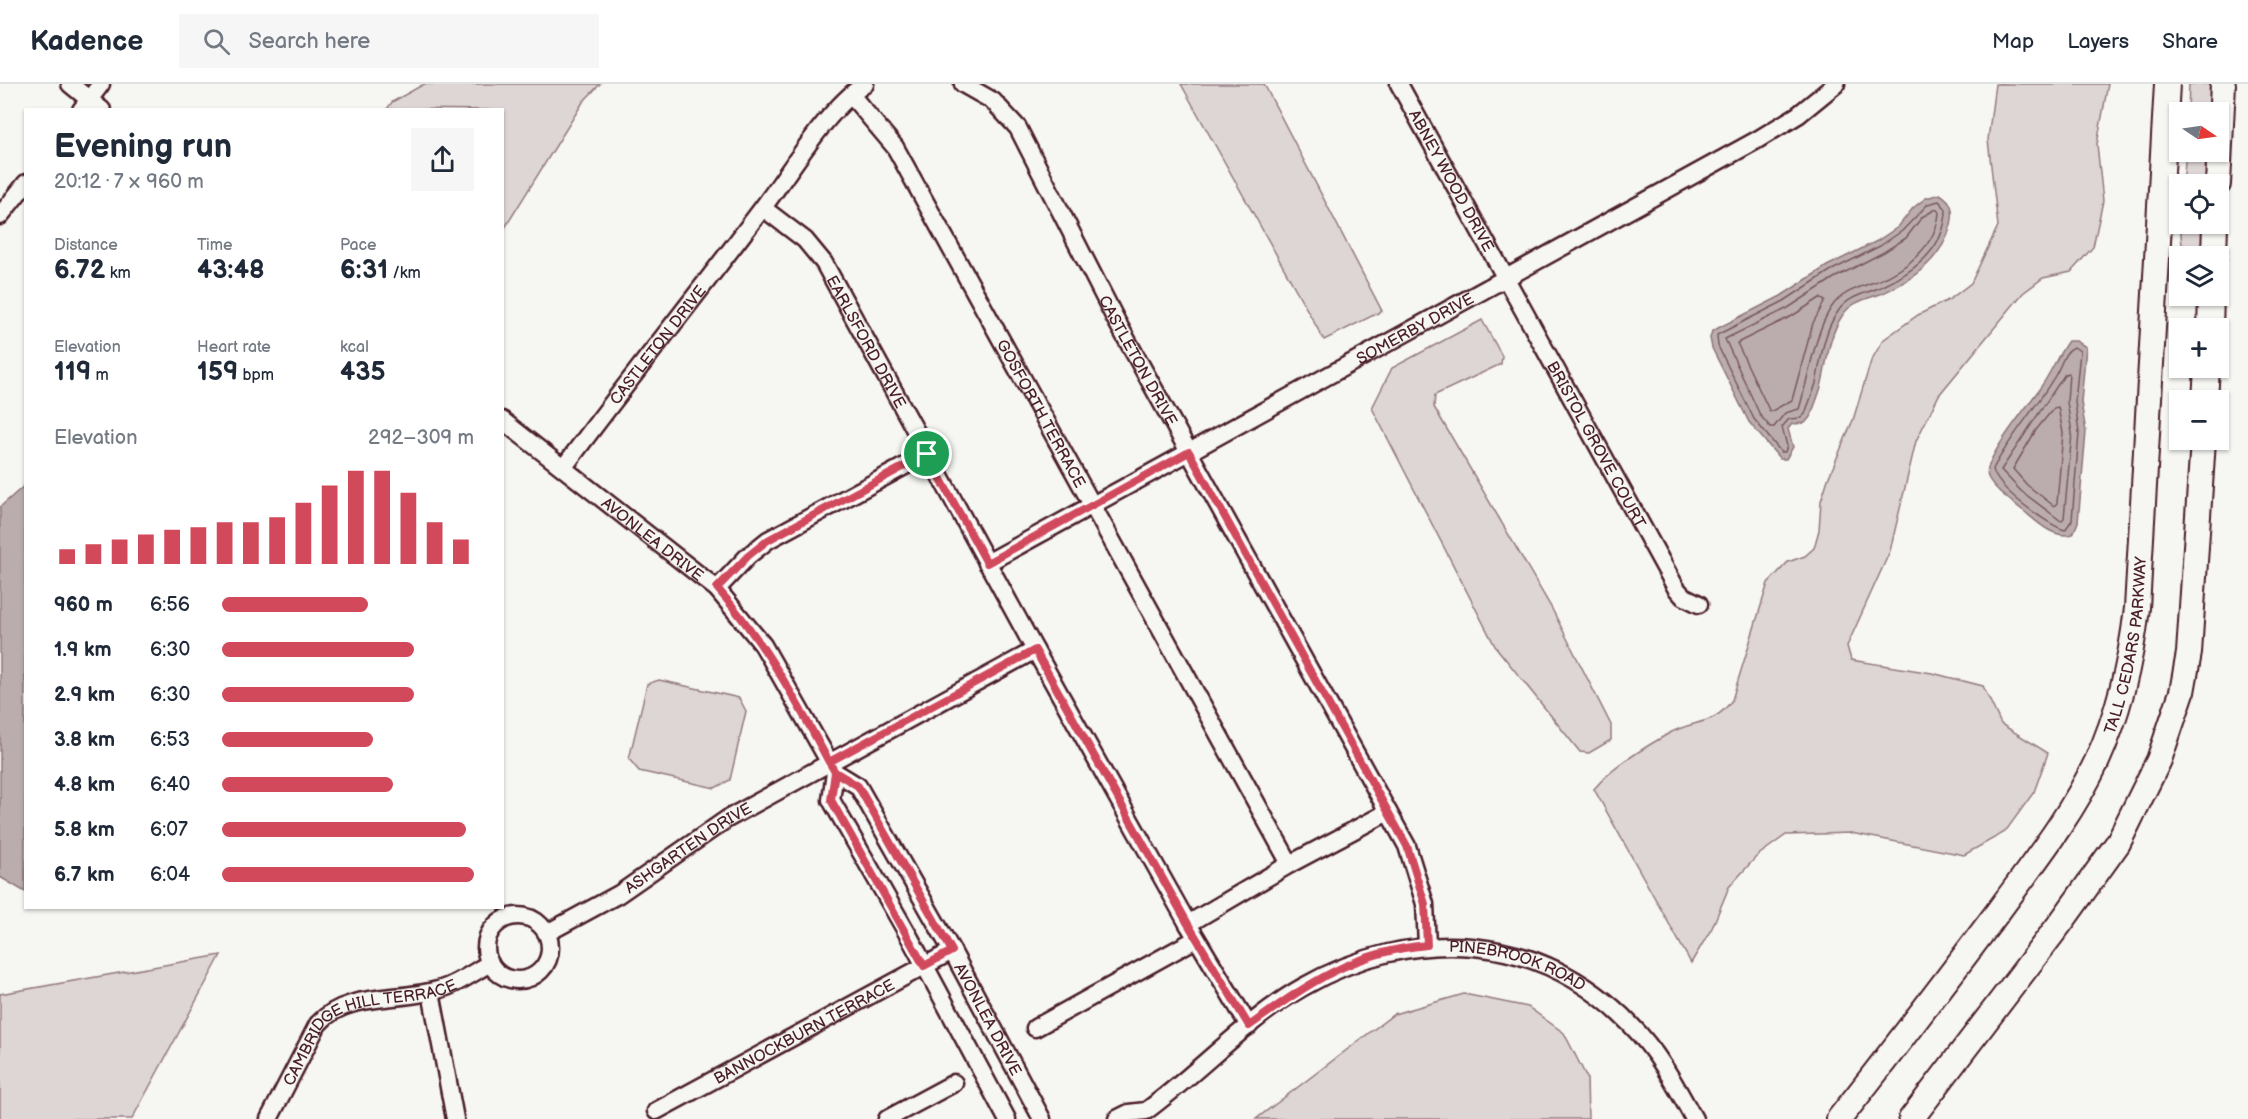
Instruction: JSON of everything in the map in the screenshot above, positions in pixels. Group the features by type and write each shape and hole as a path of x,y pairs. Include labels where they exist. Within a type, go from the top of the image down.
{"main road":[{"name":"TALL CEDARS PARKWAY","path":"1839,1119 1962,960 2063,821 2098,759 2119,700 2131,660 2138,608 2167,84"},
{"path":"2218,174 2223,84"},
{"path":"1911,1119 2118,843 2159,760 2182,692 2189,653 2202,450"}],"street":[{"path":"70,84 91,106 101,84"},
{"name":"CASTLETON DRIVE","path":"564,467 651,349 851,95 865,84"},
{"name":"CASTLETON DRIVE","path":"963,84 993,101 1018,128 1117,322 1407,846 1418,875 1425,904 1427,945"},
{"name":"ABNEY WOOD DRIVE","path":"1399,84 1504,276"},
{"name":"SOMERBY DRIVE","path":"987,563 1504,276 1757,140 1798,115 1836,84"},
{"name":"GOSFORTH TERRACE","path":"851,95 895,147 1290,864"},
{"path":"0,216 24,186"},
{"name":"EARLSFORD DRIVE","path":"763,208 805,240 824,263 1035,650 1196,939 1249,1026"},
{"name":"BRISTOL GROVE COURT","path":"1504,276 1676,588 1683,596 1699,604"},
{"name":"AVONLEA DRIVE","path":"504,422 717,588 763,645 832,767 858,786 952,951 1042,1119"},
{"path":"717,588 748,556 768,540 927,454"},
{"name":"ASHGARTEN DRIVE","path":"546,933 619,894 727,819 832,767 936,704 1035,650"},
{"name":"AVONLEA DRIVE","path":"832,767 831,800 1006,1119"},
{"path":"1188,924 1290,864 1388,812"},
{"path":"525,917 541,926 546,933 550,951 548,960 544,968 529,979 511,980 502,976 490,963 487,954 489,937 500,922 508,918 525,917"},
{"path":"1035,1028 1196,939"},
{"name":"PINEBROOK ROAD","path":"1117,1119 1129,1113 1145,1115 1249,1026 1301,988 1342,967 1379,954 1427,945 1500,952 1564,974 1585,986 1632,1025 1650,1046 1694,1119"},
{"name":"BANNOCKBURN TERRACE","path":"656,1111 952,951"},
{"name":"CAMBRIDGE HILL TERRACE","path":"269,1119 318,1024 329,1013 350,1005 431,992 451,985 490,963"},
{"path":"431,992 455,1119"},
{"path":"887,1119 954,1083"}],"shaded area":[{"path":"424,84 600,84 583,102 504,229 504,108 388,108 392,102"},
{"path":"1181,84 1264,84 1382,311 1324,340"},
{"path":"1995,84 2108,84 2097,144 2103,201 2093,247 2071,272 2043,278 2023,293 1939,395 1916,441 1890,551 1847,646 1851,660 1932,673 1983,686 2001,724 2048,753 2034,792 2005,832 1964,855 1851,833 1786,835 1757,856 1729,887 1712,928 1691,963 1594,789 1610,773 1658,739 1677,729 1718,715 1732,700 1768,583 1788,562 1805,556 1814,548 1819,530 1821,501 1828,479 1853,420 1871,361 1883,340 1918,315 1950,299 1971,283 1998,226 1988,140"},
{"path":"2189,84 2210,84 2211,102 2188,102"},
{"path":"2185,162 2208,162 2208,174 2184,174"},
{"path":"2181,234 2203,234 2202,246 2182,246"},
{"path":"1482,320 1502,356 1501,364 1435,395 1434,407 1551,607 1611,725 1611,740 1589,753 1580,752 1495,646 1372,408 1392,368"},
{"path":"659,680 739,698 746,711 730,780 715,788 639,771 629,759 647,684"},
{"path":"221,955 132,1119 0,1119 0,994"},
{"path":"1464,994 1528,1007 1564,1033 1587,1078 1588,1119 1256,1119 1394,1014"}],"water":[{"path":"1940,194 1950,204 1952,215 1947,237 1941,248 1926,266 1906,281 1856,303 1842,316 1828,351 1821,387 1810,417 1805,423 1792,424 1788,429 1793,447 1786,459 1780,459 1749,422 1712,348 1710,338 1712,331 1781,296 1827,266 1877,241 1898,227 1913,208 1926,198"},
{"path":"2068,341 2076,341 2086,347 2081,402 2086,432 2078,522 2073,534 2066,535 2047,529 2005,496 1991,482 1988,469 1999,446 2044,382"},
{"path":"24,486 24,891 0,877 0,507"}],"route":[{"path":"927,454 768,540 748,556 717,588 763,645 784,679 829,762 835,772 831,800 924,966 952,951 858,786 835,772 829,762 1035,650 1188,924 1249,1026 1301,988 1342,967 1398,949 1427,945 1425,904 1418,875 1407,846 1189,452 987,563 927,454"}]}
